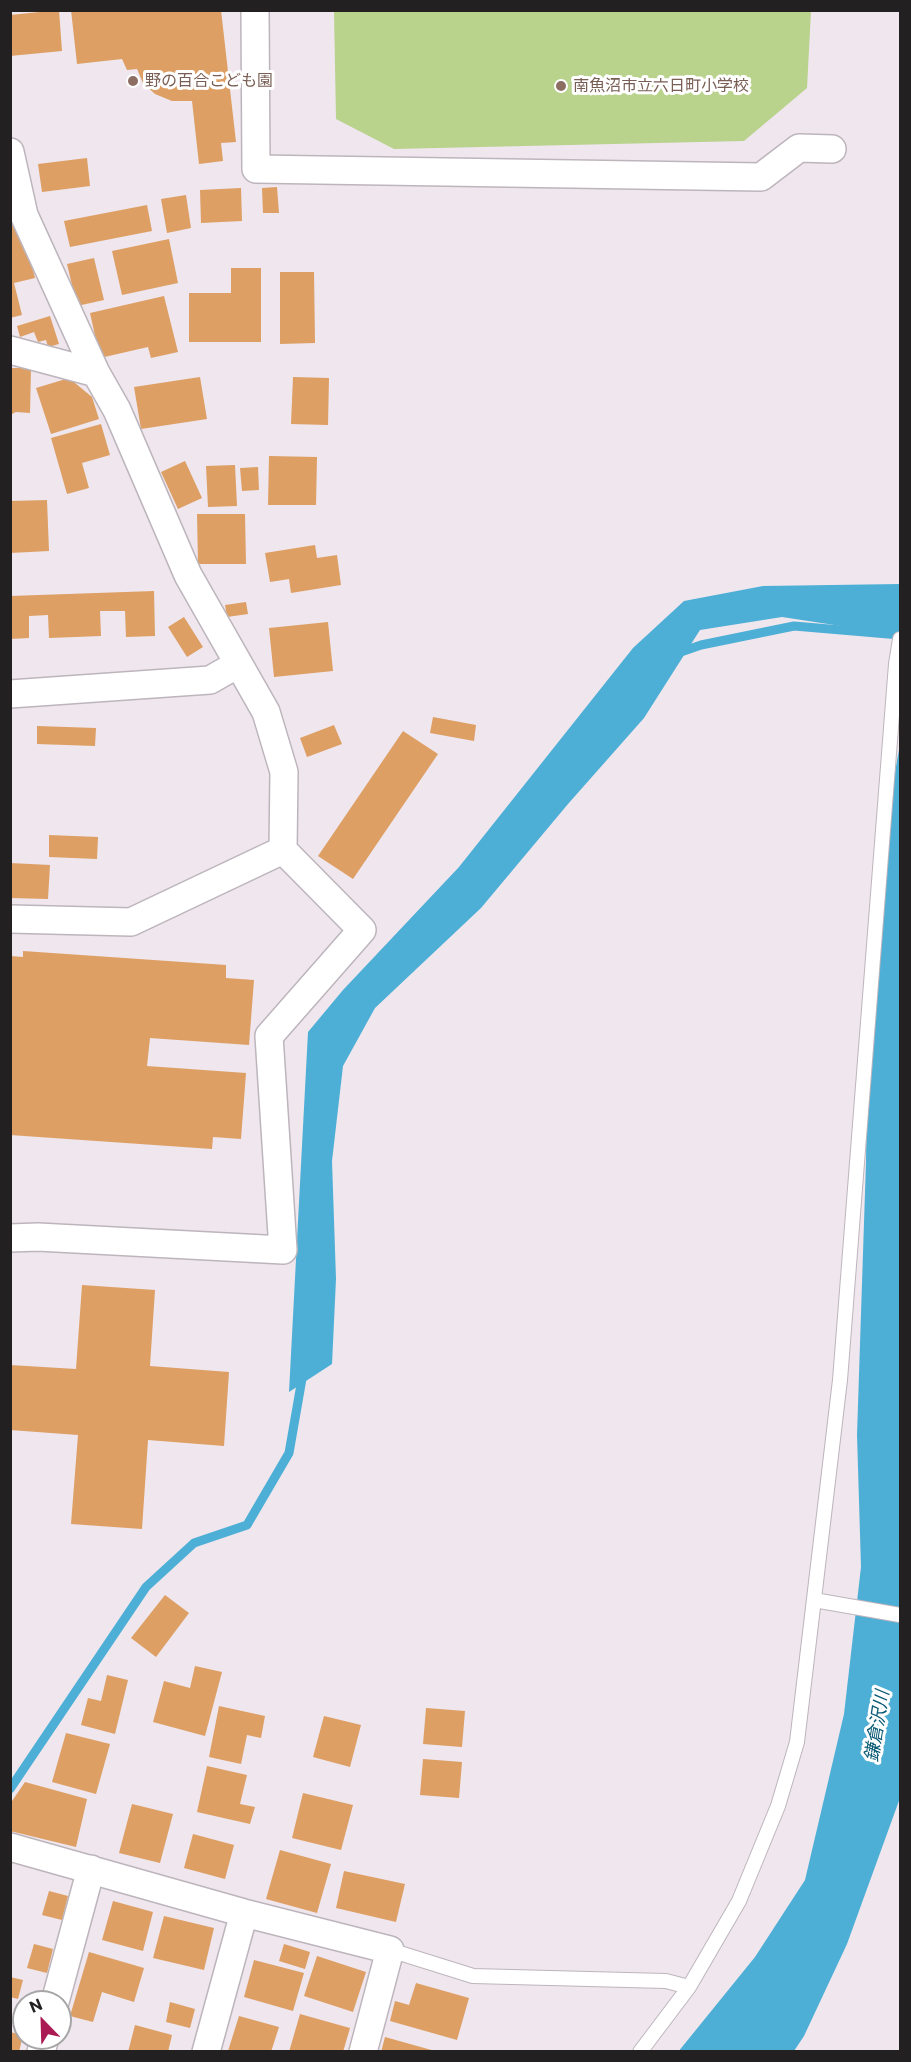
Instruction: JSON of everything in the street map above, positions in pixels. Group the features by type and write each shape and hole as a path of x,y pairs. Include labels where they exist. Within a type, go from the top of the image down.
{"street":[{"path":"255,10 256,169 761,177 799,148 832,149"},
{"path":"10,152 24,215 96,373 117,410 188,575 266,712 284,772 283,850 362,930 269,1036 283,1250 38,1237 10,1238"},
{"path":"10,350 96,373"},
{"path":"10,694 210,680 238,664"},
{"path":"10,919 131,922 283,850"},
{"path":"10,1846 244,1913 390,1950 363,2052"},
{"path":"58,1990 91,1869"},
{"path":"206,2052 244,1913"}],"lane":[{"path":"640,2052 689,1987 739,1901 778,1806 797,1742 840,1380 900,639"},
{"path":"814,1600 900,1615"},
{"path":"390,1950 473,1976 666,1981 689,1987"}],"green space":[{"name":"南魚沼市立六日町小学校","path":"334,11 811,11 807,88 744,141 394,149 336,119"}],"water":[{"path":"900,584 900,635 782,617 700,630 644,718 481,908 375,1008 343,1066 332,1161 336,1279 332,1364 289,1392 308,1032 343,990 459,867 633,648 684,601 763,586"},
{"name":"鎌倉沢川","path":"900,744 900,1798 847,1944 804,2036 794,2051 678,2052 755,1957 805,1880 844,1714 861,1567 857,1435 866,1162 869,919"}],"building":[{"path":"59,10 62,51 10,56 10,15"},
{"path":"71,10 221,10 236,142 221,143 223,161 199,164 192,101 172,101 155,94 143,83 137,69 127,70 122,59 77,64"},
{"path":"87,158 90,186 42,192 38,164"},
{"path":"277,187 279,213 263,213 262,188"},
{"path":"241,188 242,221 201,223 200,190"},
{"path":"186,195 191,228 167,233 161,199"},
{"path":"147,205 152,231 70,247 64,221"},
{"path":"20,219 35,278 14,283 22,315 10,318 10,222"},
{"path":"169,239 178,283 122,295 112,251"},
{"path":"94,258 104,300 77,306 67,264"},
{"path":"231,268 261,268 261,342 189,342 189,293 231,293"},
{"path":"280,272 314,272 315,343 280,344"},
{"path":"164,296 178,352 151,358 148,347 100,358 90,313"},
{"path":"50,316 59,344 48,347 46,340 38,342 34,332 20,337 17,326"},
{"path":"10,368 31,368 30,413 16,412 10,415"},
{"path":"200,377 207,419 141,429 134,387"},
{"path":"293,377 329,378 328,425 291,424"},
{"path":"69,378 92,397 99,419 51,434 36,388"},
{"path":"101,424 110,455 82,463 89,488 67,494 51,438"},
{"path":"269,456 317,457 316,505 268,505"},
{"path":"185,461 202,498 178,509 161,472"},
{"path":"235,465 237,506 208,507 206,466"},
{"path":"258,467 259,490 242,491 240,468"},
{"path":"47,500 49,551 10,553 10,501"},
{"path":"197,514 245,514 246,564 198,564"},
{"path":"315,545 317,558 337,555 341,585 291,593 289,579 270,582 265,553"},
{"path":"154,591 155,636 126,637 125,611 100,611 101,636 49,638 48,615 29,616 29,638 10,639 10,596"},
{"path":"246,602 248,614 227,617 225,605"},
{"path":"184,617 203,647 187,657 168,627"},
{"path":"328,622 333,671 274,677 269,628"},
{"path":"433,717 476,725 474,741 430,733"},
{"path":"334,725 342,744 307,757 300,738"},
{"path":"37,726 96,728 95,746 37,744"},
{"path":"403,731 438,754 353,879 318,856"},
{"path":"49,835 98,837 97,859 49,857"},
{"path":"10,863 50,865 48,899 10,898"},
{"path":"23,951 226,965 226,978 254,980 249,1045 150,1038 147,1066 246,1073 241,1139 213,1137 212,1149 10,1135 10,956 23,957"},
{"path":"82,1285 155,1290 150,1366 229,1372 224,1446 148,1440 142,1529 71,1524 78,1435 10,1430 10,1365 76,1369"},
{"path":"165,1595 189,1613 156,1657 131,1638"},
{"path":"195,1666 222,1672 205,1736 153,1722 164,1681 190,1688"},
{"path":"107,1675 128,1680 115,1734 81,1725 88,1698 101,1701"},
{"path":"219,1706 265,1716 261,1738 247,1735 241,1764 209,1757"},
{"path":"426,1708 465,1711 462,1747 423,1744"},
{"path":"324,1716 361,1725 350,1767 313,1757"},
{"path":"66,1733 110,1744 96,1794 52,1782"},
{"path":"423,1759 462,1762 459,1798 420,1795"},
{"path":"207,1766 247,1775 240,1804 255,1807 250,1824 197,1812"},
{"path":"25,1782 87,1799 76,1847 10,1831 10,1804"},
{"path":"303,1793 353,1805 341,1850 292,1838"},
{"path":"132,1804 173,1814 160,1863 119,1853"},
{"path":"193,1834 234,1845 225,1879 184,1868"},
{"path":"280,1850 331,1864 317,1913 266,1899"},
{"path":"344,1871 405,1884 396,1922 336,1908"},
{"path":"49,1891 68,1896 62,1920 42,1915"},
{"path":"113,1901 153,1912 143,1951 102,1940"},
{"path":"164,1916 214,1928 204,1970 153,1958"},
{"path":"34,1944 53,1949 47,1973 27,1968"},
{"path":"284,1944 310,1952 305,1969 279,1961"},
{"path":"89,1952 144,1968 134,2002 102,1992 93,2022 72,2017 72,2009"},
{"path":"317,1956 366,1972 353,2012 304,1996"},
{"path":"254,1960 304,1973 293,2011 244,1997"},
{"path":"10,1977 23,1980 20,1990 12,1990 12,1998 10,1997"},
{"path":"416,1983 469,1998 457,2040 390,2021 395,2001 409,2005"},
{"path":"170,2002 195,2009 190,2028 166,2022"},
{"path":"300,2014 350,2028 343,2052 289,2052"},
{"path":"239,2016 279,2027 271,2052 228,2051"},
{"path":"135,2025 172,2035 168,2052 128,2052"},
{"path":"10,2032 12,2032 12,2050 19,2050 19,2052 10,2052"},
{"path":"385,2037 435,2051 435,2052 381,2052"}],"waterway":[{"path":"678,653 701,645 794,626 900,635"},
{"path":"10,1789 146,1587 194,1543 247,1525 289,1453 303,1373"}],"place":[{"name":"野の百合こども園","path":"133,81"},
{"name":"南魚沼市立六日町小学校","path":"561,86"}]}
